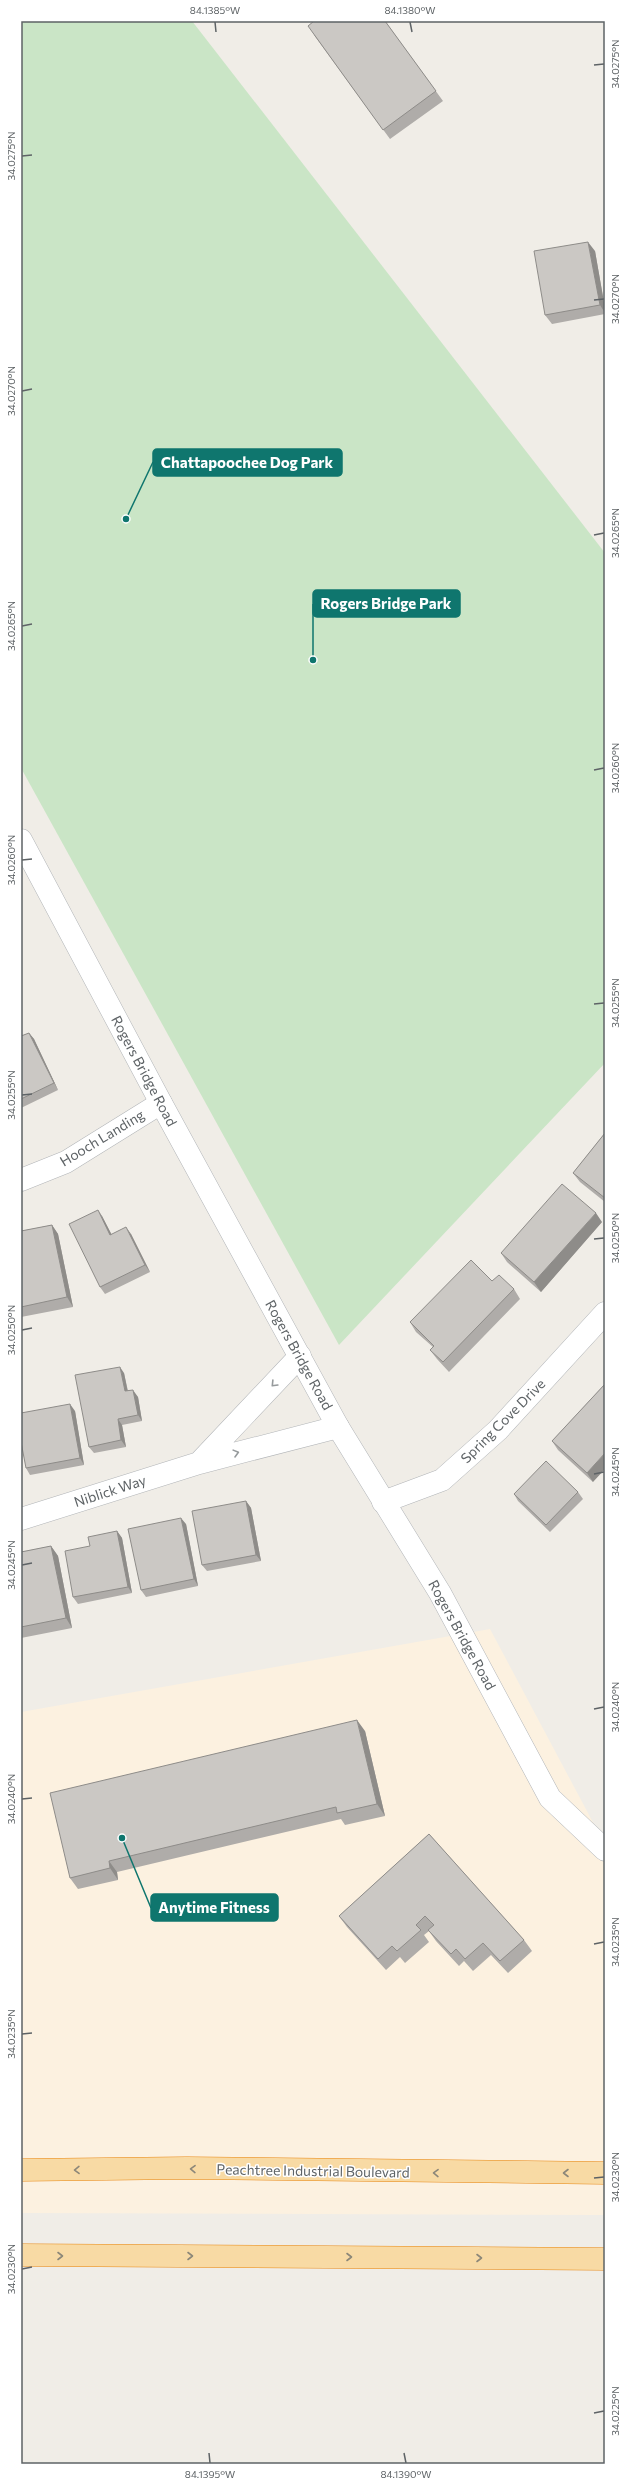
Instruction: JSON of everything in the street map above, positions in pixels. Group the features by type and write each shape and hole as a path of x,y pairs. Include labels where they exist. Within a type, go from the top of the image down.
{"highway":[{"name":"Peachtree Industrial Boulevard","path":"21,2170 188,2168 605,2173"},
{"path":"21,2255 605,2259"}],"street":[{"name":"Rogers Bridge Road","path":"21,840 161,1103 338,1427 440,1593 550,1798 605,1850"},
{"name":"Hooch Landing","path":"21,1180 66,1162 161,1103"},
{"name":"Spring Cove Drive","path":"383,1502 442,1480 498,1430 605,1313"},
{"name":"Niblick Way","path":"198,1463 300,1356"},
{"name":"Niblick Way","path":"21,1519 198,1463 338,1427"}],"shaded area":[{"path":"490,1629 605,1845 605,2215 21,2213 21,1712"}],"green space":[{"path":"21,21 192,21 605,553 605,1063 339,1345 21,768"}],"building":[{"path":"314,21 385,21 436,91 383,130 308,26"},
{"path":"588,242 600,305 545,315 534,251"},
{"path":"29,1033 54,1083 21,1099 21,1036"},
{"path":"605,1133 605,1198 573,1173"},
{"path":"562,1184 596,1213 534,1282 501,1253"},
{"path":"98,1210 110,1235 126,1227 145,1265 100,1287 69,1224"},
{"path":"52,1225 67,1297 21,1307 21,1231"},
{"path":"471,1260 492,1281 499,1275 514,1289 443,1362 430,1350 434,1346 410,1322"},
{"path":"120,1367 125,1391 133,1390 138,1415 118,1419 121,1440 89,1447 75,1375"},
{"path":"605,1384 605,1453 587,1473 552,1441"},
{"path":"70,1404 80,1458 26,1468 21,1442 21,1413"},
{"path":"546,1461 578,1492 546,1525 514,1494"},
{"path":"246,1501 256,1555 202,1565 192,1511"},
{"path":"181,1518 194,1579 141,1590 128,1529"},
{"path":"117,1531 128,1587 73,1597 65,1551 90,1546 88,1537"},
{"path":"51,1546 66,1618 21,1627 21,1552"},
{"path":"357,1720 377,1804 337,1813 336,1807 109,1861 110,1868 70,1878 50,1793"},
{"path":"429,1834 524,1940 500,1961 483,1943 465,1959 456,1949 451,1954 428,1930 434,1925 425,1916 416,1925 421,1930 397,1951 392,1946 378,1959 339,1916"}],"place":[{"name":"Chattapoochee Dog Park","path":"126,519"},
{"name":"Rogers Bridge Park","path":"313,660"},
{"name":"Anytime Fitness","path":"122,1838"}]}
